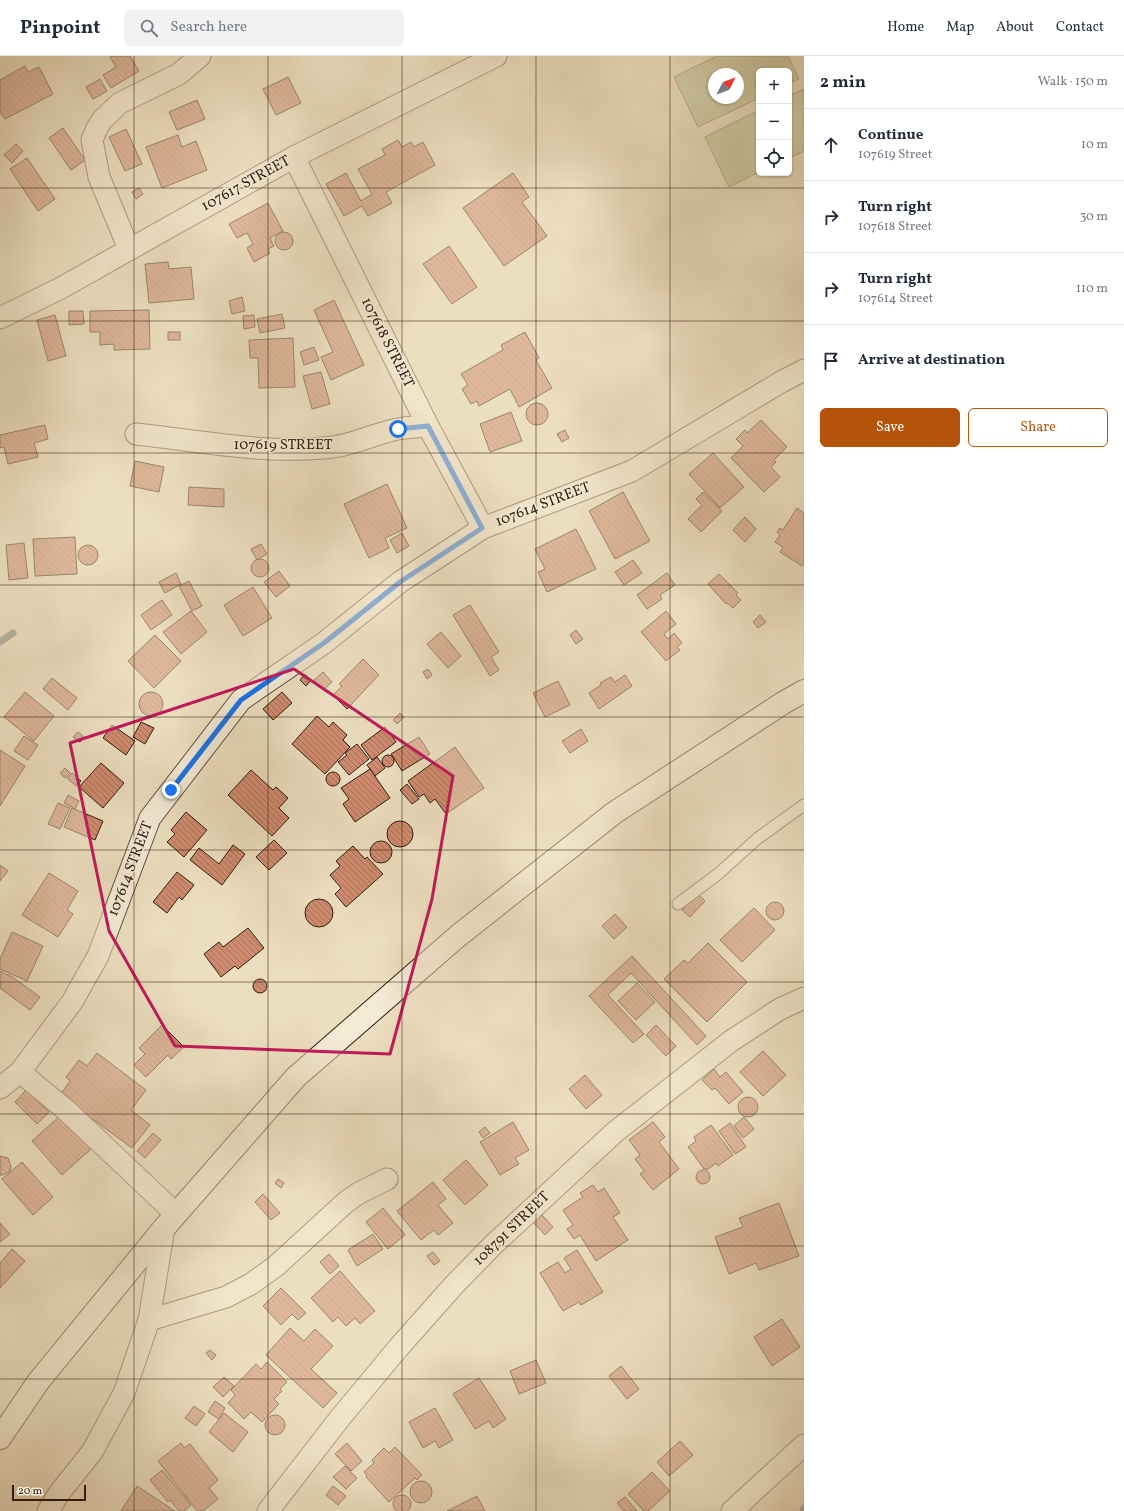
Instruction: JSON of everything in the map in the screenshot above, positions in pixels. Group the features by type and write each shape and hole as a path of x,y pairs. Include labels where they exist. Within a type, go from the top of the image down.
{"main road":[{"path":"0,1438 38,1382 170,1221 296,1077 458,936 614,813 783,703 804,691"}],"street":[{"path":"129,249 99,177 92,140 94,134 102,120 120,104 179,74 200,56"},
{"name":"107617 STREET","path":"0,318 61,288 294,157 496,56"},
{"name":"107618 STREET","path":"294,157 428,426 482,528"},
{"name":"107614 STREET","path":"0,1088 20,1072 72,1002 98,956 150,818 241,700 324,643 400,582 482,528 632,472 781,382 804,370"},
{"name":"107619 STREET","path":"136,434 262,448 308,448 334,447 398,429 428,426"},
{"name":"108791 STREET","path":"268,1511 340,1418 399,1347 454,1285 493,1245 615,1132 731,1041 780,1009 804,998"},
{"path":"20,1072 66,1110 170,1221 149,1320 124,1393 92,1452 60,1492 48,1511"},
{"path":"149,1320 226,1297 251,1284 276,1266 346,1202 359,1193 387,1179"},
{"path":"732,1511 804,1445"}],"lane":[{"path":"678,904 718,874 758,838 804,805"}],"highlighted area":[{"path":"294,669 453,776 432,899 390,1054 175,1046 109,931 70,743"}],"green space":[{"path":"717,56 788,56 799,79 792,82 792,68 756,68 756,99 698,127 674,77"},
{"path":"804,89 804,151 792,157 792,104 792,95"},
{"path":"756,112 756,174 729,187 705,137"}],"building":[{"path":"130,56 139,71 111,88 103,75 116,67 110,57"},
{"path":"25,66 28,72 39,67 53,94 5,119 0,112 0,80"},
{"path":"288,77 301,103 276,115 263,89"},
{"path":"100,79 107,91 93,99 86,87"},
{"path":"197,100 205,119 177,130 169,112"},
{"path":"63,128 85,160 71,170 49,138"},
{"path":"126,129 142,164 125,171 109,137"},
{"path":"178,135 182,147 196,141 207,170 162,188 146,147"},
{"path":"398,140 402,147 411,142 414,147 423,142 435,165 386,192 392,203 368,216 362,206 344,216 326,184 346,173 361,201 372,194 358,169 385,155 382,149"},
{"path":"16,144 23,151 12,163 4,155"},
{"path":"27,158 55,199 38,211 10,169"},
{"path":"513,173 529,197 522,202 547,236 504,266 463,208"},
{"path":"139,188 143,194 136,199 132,192"},
{"path":"268,203 283,231 270,238 274,246 268,249 270,253 254,262 247,248 253,244 247,233 237,238 229,224"},
{"path":"284,232 290,235 293,241 290,247 284,250 278,247 275,241 278,235"},
{"path":"449,246 477,287 452,304 423,264"},
{"path":"168,262 169,269 191,267 194,299 149,303 145,264"},
{"path":"242,297 245,311 232,314 229,301"},
{"path":"334,300 364,365 331,380 321,357 333,352 314,310"},
{"path":"149,310 150,349 114,350 114,344 100,345 100,332 90,332 90,311"},
{"path":"69,311 83,311 84,324 69,325"},
{"path":"282,314 285,328 260,333 257,319"},
{"path":"55,315 66,356 48,361 37,320"},
{"path":"254,315 255,327 244,329 243,316"},
{"path":"168,332 180,332 180,340 168,340"},
{"path":"525,332 539,358 536,360 552,388 519,407 510,389 479,406 477,401 471,404 462,389 468,385 461,374 503,350 501,345"},
{"path":"293,338 295,387 259,388 258,358 250,358 249,340"},
{"path":"314,347 319,360 304,365 300,352"},
{"path":"321,372 330,404 312,409 303,376"},
{"path":"537,403 545,406 548,414 545,422 537,425 529,422 526,414 529,406"},
{"path":"511,412 522,441 490,452 480,424"},
{"path":"761,420 787,447 774,460 776,462 771,467 780,477 764,492 731,458 743,446 736,439 745,430 747,433"},
{"path":"45,425 48,439 34,443 38,457 8,464 4,447 0,448 0,435"},
{"path":"565,430 569,438 562,442 557,434"},
{"path":"713,453 744,487 720,508 689,474"},
{"path":"135,461 164,467 159,492 130,486"},
{"path":"387,484 407,528 385,538 389,548 369,558 344,504"},
{"path":"189,487 224,489 224,507 188,505"},
{"path":"623,492 650,541 615,559 589,511"},
{"path":"703,492 722,511 701,532 688,519 702,505 696,499"},
{"path":"797,508 804,513 804,563 802,566 780,552 783,547 775,542 780,535 777,532 780,528 783,530"},
{"path":"745,517 756,529 745,542 733,530"},
{"path":"576,529 596,569 547,592 538,572 545,569 535,549"},
{"path":"402,533 409,546 397,553 390,540"},
{"path":"75,537 77,574 35,576 33,539"},
{"path":"24,543 28,578 9,580 6,545"},
{"path":"261,544 267,554 257,560 251,549"},
{"path":"84,545 92,545 98,551 98,559 92,565 84,565 78,559 78,551"},
{"path":"260,559 266,562 269,568 266,574 260,577 254,574 251,568 254,562"},
{"path":"633,560 642,573 624,585 615,572"},
{"path":"279,571 290,586 276,597 264,582"},
{"path":"176,573 181,584 165,593 159,582"},
{"path":"667,573 675,585 660,595 662,599 647,609 637,595"},
{"path":"719,574 738,593 736,595 741,600 733,608 727,603 726,604 708,584"},
{"path":"189,581 202,606 192,611 179,586"},
{"path":"253,587 272,618 243,636 224,605"},
{"path":"162,600 172,615 151,630 141,615"},
{"path":"470,605 499,652 491,657 499,670 490,676 453,615"},
{"path":"191,611 207,632 181,654 163,632"},
{"path":"666,611 676,624 664,634 668,639 674,633 682,643 677,647 680,650 666,661 641,632"},
{"path":"760,615 766,622 758,628 753,622"},
{"path":"576,630 583,639 576,644 570,635"},
{"path":"441,632 461,656 448,668 427,644"},
{"path":"155,635 181,661 154,688 128,661"},
{"path":"363,659 379,675 347,709 333,695 342,686 339,684"},
{"path":"428,669 432,675 427,679 423,672"},
{"path":"323,672 332,682 323,690 314,680"},
{"path":"305,674 311,680 306,686 300,680"},
{"path":"625,675 632,686 599,709 589,693 601,685 600,683 611,677 615,682"},
{"path":"52,678 77,698 68,710 43,689"},
{"path":"558,681 570,705 545,717 533,693"},
{"path":"25,692 54,716 34,741 4,717"},
{"path":"151,692 159,696 163,704 159,712 151,716 143,712 139,704 143,696"},
{"path":"282,692 292,703 273,720 263,709"},
{"path":"400,713 404,717 397,724 393,720"},
{"path":"317,716 329,727 333,722 347,735 343,740 350,747 325,774 292,744"},
{"path":"141,722 154,728 145,744 133,737"},
{"path":"112,725 135,741 126,755 103,738"},
{"path":"385,727 396,742 372,760 361,745"},
{"path":"581,729 588,741 570,753 562,741"},
{"path":"78,732 84,737 80,742 73,737"},
{"path":"24,736 38,745 28,760 14,751"},
{"path":"419,737 430,754 402,771 391,754"},
{"path":"357,744 369,759 349,775 338,762 347,755 345,753"},
{"path":"455,747 484,788 446,814 435,799 430,803 424,794 419,797 408,781"},
{"path":"0,750 25,766 0,806"},
{"path":"386,755 390,755 394,761 390,767 386,767 382,763 382,759"},
{"path":"377,757 385,768 375,776 367,765"},
{"path":"101,763 124,783 103,808 79,787"},
{"path":"65,768 70,773 65,778 60,773"},
{"path":"370,769 390,798 355,822 343,804 349,799 341,788"},
{"path":"251,770 273,790 276,787 288,798 279,808 289,818 272,836 228,795"},
{"path":"330,772 336,772 340,776 340,782 336,786 330,786 326,782 326,776"},
{"path":"72,773 81,781 76,786 67,778"},
{"path":"407,784 419,799 412,804 400,790"},
{"path":"68,795 79,801 75,809 64,803"},
{"path":"58,803 70,808 60,829 48,824"},
{"path":"72,808 103,821 95,840 64,827"},
{"path":"186,812 207,830 184,857 167,842 175,834 171,830"},
{"path":"400,821 409,825 413,834 409,843 400,847 391,843 387,834 391,825"},
{"path":"274,840 287,853 269,870 256,857"},
{"path":"381,841 389,844 392,852 389,860 381,863 373,860 370,852 373,844"},
{"path":"233,845 245,854 222,885 190,860 199,848 219,864"},
{"path":"353,846 365,859 367,857 383,874 346,907 335,894 341,888 330,875 340,866 336,861"},
{"path":"0,865 8,871 0,881"},
{"path":"177,872 194,885 182,900 179,897 167,913 153,902"},
{"path":"49,873 78,891 67,910 73,914 58,937 22,915"},
{"path":"697,893 705,901 690,917 682,910"},
{"path":"319,899 329,903 333,913 329,923 319,927 309,923 305,913 309,903"},
{"path":"771,902 779,902 784,907 782,918 779,920 771,920 766,915 766,907"},
{"path":"754,908 775,930 742,962 720,940"},
{"path":"615,914 627,927 614,939 602,926"},
{"path":"248,928 264,948 238,969 235,966 221,977 204,954 219,942 223,947"},
{"path":"12,932 43,946 27,981 0,969 0,959"},
{"path":"708,943 747,982 707,1022 664,979 684,960 688,963"},
{"path":"632,956 706,1036 697,1045 631,973 608,995 644,1034 633,1043 589,996"},
{"path":"1,971 7,975 8,974 40,997 30,1010 0,988"},
{"path":"257,979 263,979 267,983 267,989 263,993 257,993 253,989 253,983"},
{"path":"637,983 655,1002 636,1020 618,1001"},
{"path":"162,1025 184,1047 171,1059 168,1055 146,1077 134,1065 145,1054 139,1048"},
{"path":"656,1025 676,1046 666,1056 646,1035"},
{"path":"763,1051 786,1075 763,1096 740,1072"},
{"path":"97,1053 146,1090 131,1110 150,1125 132,1148 60,1095 70,1081 66,1077 79,1060 87,1066"},
{"path":"714,1069 720,1077 726,1072 743,1092 729,1104 715,1088 712,1090 702,1080"},
{"path":"585,1075 602,1095 586,1109 569,1089"},
{"path":"26,1090 49,1112 37,1124 15,1102"},
{"path":"748,1097 755,1100 758,1107 755,1114 748,1117 741,1114 738,1107 741,1100"},
{"path":"61,1115 91,1149 62,1175 32,1141"},
{"path":"744,1117 754,1129 743,1138 734,1126"},
{"path":"513,1122 529,1150 515,1158 519,1164 500,1175 480,1142"},
{"path":"653,1122 665,1137 659,1142 679,1169 653,1190 640,1174 644,1171 635,1159 640,1155 629,1140"},
{"path":"730,1123 746,1147 735,1154 719,1131"},
{"path":"711,1125 733,1155 718,1166 716,1163 707,1170 706,1168 704,1169 688,1147 696,1141 694,1137"},
{"path":"485,1127 490,1133 483,1138 479,1132"},
{"path":"153,1133 161,1140 145,1158 137,1151"},
{"path":"0,1156 8,1158 11,1167 10,1171 3,1175 0,1175"},
{"path":"466,1160 488,1185 465,1205 443,1180"},
{"path":"22,1162 53,1197 33,1215 2,1179"},
{"path":"700,1170 706,1170 710,1174 710,1180 706,1184 700,1184 696,1180 696,1174"},
{"path":"278,1179 284,1183 281,1188 275,1183"},
{"path":"433,1182 446,1199 438,1205 453,1223 438,1235 434,1230 421,1240 397,1211"},
{"path":"593,1185 598,1192 604,1188 620,1213 613,1217 628,1240 596,1261 580,1235 574,1239 567,1229 573,1225 563,1210 583,1197 580,1193"},
{"path":"263,1194 280,1213 271,1220 255,1202"},
{"path":"779,1203 799,1256 759,1270 756,1263 729,1274 715,1237 743,1227 739,1218"},
{"path":"383,1208 405,1235 388,1249 366,1222"},
{"path":"541,1214 553,1227 545,1235 533,1222"},
{"path":"0,1223 10,1234 0,1242"},
{"path":"373,1234 383,1249 357,1266 348,1250"},
{"path":"12,1249 25,1261 0,1288 0,1263"},
{"path":"577,1250 603,1292 581,1305 579,1302 563,1311 540,1273 558,1262 565,1273 571,1269 564,1258"},
{"path":"433,1252 440,1261 434,1265 427,1256"},
{"path":"329,1254 339,1266 330,1274 320,1262"},
{"path":"340,1271 375,1311 360,1324 355,1318 346,1326 338,1317 333,1322 311,1298"},
{"path":"281,1288 306,1313 298,1320 292,1314 281,1325 263,1306"},
{"path":"782,1319 800,1347 772,1366 754,1337"},
{"path":"290,1328 304,1341 315,1329 333,1346 311,1369 337,1393 323,1408 266,1355"},
{"path":"210,1350 216,1355 212,1360 206,1353"},
{"path":"536,1360 546,1383 519,1394 510,1371"},
{"path":"267,1362 287,1382 280,1389 282,1391 274,1399 279,1404 262,1422 251,1412 244,1419 228,1403 235,1395 231,1390 256,1364 261,1369"},
{"path":"621,1366 639,1389 627,1399 609,1376"},
{"path":"224,1377 234,1386 223,1397 213,1387"},
{"path":"479,1378 506,1419 493,1428 489,1421 475,1429 453,1394"},
{"path":"215,1401 225,1408 219,1419 208,1412"},
{"path":"194,1406 205,1414 196,1426 185,1418"},
{"path":"435,1408 453,1440 439,1448 435,1441 423,1448 409,1422"},
{"path":"224,1413 248,1432 233,1452 209,1432"},
{"path":"275,1415 282,1418 285,1425 282,1432 275,1435 268,1432 265,1425 268,1418"},
{"path":"680,1441 693,1455 669,1476 657,1462"},
{"path":"181,1443 184,1448 190,1444 218,1480 209,1488 218,1499 203,1511 197,1511 158,1461"},
{"path":"347,1443 362,1461 351,1471 335,1454"},
{"path":"395,1447 422,1475 417,1480 415,1478 389,1502 366,1477 367,1475 364,1472 374,1463 372,1460 384,1448 389,1453"},
{"path":"345,1466 357,1478 346,1489 333,1477"},
{"path":"162,1470 191,1505 184,1511 179,1511 170,1500 168,1502 150,1480"},
{"path":"652,1472 670,1491 648,1511 644,1511 628,1494"},
{"path":"421,1481 429,1484 432,1492 429,1500 421,1503 413,1500 410,1492 413,1484"},
{"path":"137,1486 175,1511 121,1511"},
{"path":"333,1486 346,1496 338,1505 326,1495"},
{"path":"402,1495 410,1501 410,1507 405,1512 399,1512 396,1510 393,1504 396,1498"},
{"path":"477,1496 485,1511 447,1511"},
{"path":"625,1497 637,1511 624,1511 617,1503"}],"waterway":[{"path":"0,642 13,633"}],"route":[{"path":"171,790 241,700 324,643 400,582 482,528 428,426 398,429"}]}
